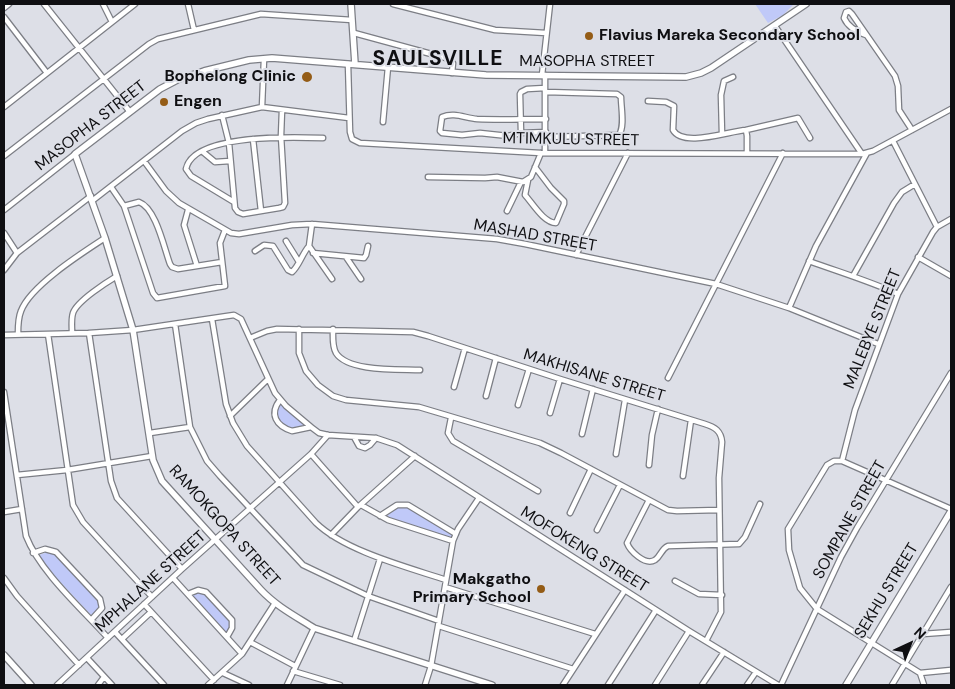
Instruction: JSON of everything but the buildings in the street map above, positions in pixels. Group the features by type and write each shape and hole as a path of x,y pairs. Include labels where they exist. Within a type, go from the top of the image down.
{"street":[{"path":"4,8 10,4"},
{"path":"44,4 130,112"},
{"path":"103,4 112,22"},
{"path":"4,107 135,4"},
{"path":"188,4 194,30"},
{"path":"351,4 354,33 351,64"},
{"path":"393,4 495,30 546,33"},
{"path":"535,167 551,188 564,200 556,223 551,223 545,218 525,195 528,180 535,167 543,153 546,134 544,75 546,33 550,4"},
{"name":"MASOPHA STREET","path":"4,210 160,89 179,79 204,71 249,60 284,59 493,75 692,76 706,71 806,4"},
{"path":"866,35 847,24 844,18 846,12 850,11 897,80 899,110 912,130"},
{"path":"4,156 152,42 264,14 352,20"},
{"path":"4,17 47,73"},
{"path":"775,26 864,153"},
{"path":"354,33 446,58 453,63 452,73"},
{"path":"262,108 264,59"},
{"name":"MTIMKULU STREET","path":"351,64 349,118 351,136 354,141 360,143 543,153 864,153"},
{"path":"383,122 388,67"},
{"path":"722,134 721,95 724,81 733,76"},
{"path":"522,133 521,118 521,92 527,88 619,95 621,97 622,131 619,135 522,133 500,136 480,133 462,135 442,133 440,131 442,117 450,114 474,119 521,118 546,119"},
{"path":"648,100 666,102 674,106 673,130 679,136 701,137 722,134 798,118 810,138"},
{"path":"4,270 17,253 111,187 190,126 222,115 262,108 349,118"},
{"path":"789,308 819,240 864,153 893,141 951,109"},
{"path":"222,115 229,143 235,208 243,214 281,208 285,204 280,136 282,110"},
{"path":"746,130 746,153"},
{"path":"234,202 198,182 186,170 188,164 210,148 229,143 280,136 323,138"},
{"path":"253,139 261,211"},
{"path":"893,141 937,227 951,220"},
{"path":"203,152 215,162 230,161"},
{"path":"576,256 628,153"},
{"path":"668,378 783,153"},
{"name":"RAMOKGOPA STREET","path":"75,154 118,276 133,330 152,456 155,468 162,481 274,604 314,628 492,685"},
{"name":"MASHAD STREET","path":"144,161 166,191 188,210 225,230 238,234 292,225 312,224 497,239 716,284 789,308 878,344"},
{"path":"428,177 497,177 521,182 528,180"},
{"path":"507,211 521,182"},
{"path":"853,276 894,202 902,192 915,184"},
{"path":"111,187 124,206 153,293 156,297 224,287 226,285 220,243 225,230"},
{"path":"124,206 139,202 147,206 172,267 178,269 222,262"},
{"path":"188,210 184,225 197,266"},
{"path":"255,251 264,245 273,246 290,272 295,270 302,254 309,246 312,224"},
{"name":"MALEBYE STREET","path":"842,461 854,410 898,294 937,227"},
{"path":"4,233 17,253"},
{"path":"18,334 21,311 33,293 58,272 105,238"},
{"path":"286,241 299,262"},
{"path":"309,246 332,279"},
{"path":"313,253 365,258 368,246"},
{"path":"346,256 361,279"},
{"path":"918,257 951,276"},
{"path":"809,261 898,294"},
{"path":"72,334 75,309 92,294 118,276"},
{"name":"MOFOKENG STREET","path":"212,319 234,315 241,319 268,379 280,400 320,433 376,438 390,442 415,456 689,631 780,685"},
{"path":"4,335 72,334 133,330 212,319 226,404 242,440 316,523 331,535 380,559 446,580"},
{"path":"175,324 190,427 207,460 303,565 368,596 439,623 573,669"},
{"name":"MAKHISANE STREET","path":"250,338 273,329 413,332 714,427 721,436 719,510 722,595 720,615 706,641"},
{"path":"299,329 299,353 306,371 318,385 333,396 340,399 411,406 548,446 672,511 719,510"},
{"path":"332,329 333,347 345,362 357,366 420,370"},
{"path":"89,333 112,487 117,498 182,569"},
{"path":"48,334 73,505 78,517 152,597"},
{"path":"454,387 465,348"},
{"path":"486,396 496,358"},
{"path":"518,405 529,369"},
{"name":"SOMPANE STREET","path":"780,685 841,557 951,373"},
{"path":"230,416 268,379"},
{"path":"550,413 560,379"},
{"path":"582,434 593,390"},
{"path":"4,392 6,427 17,475 26,536 33,553 108,638"},
{"path":"280,400 274,411 276,419 280,424 292,431 310,426"},
{"path":"616,454 625,400"},
{"path":"649,465 652,435 658,409"},
{"path":"451,418 448,433 453,441 538,491"},
{"path":"683,476 687,436 691,420"},
{"path":"150,433 190,427"},
{"name":"MPHALANE STREET","path":"57,685 182,569 311,454 328,435"},
{"name":"MOFOKENG STREET","path":"354,436 359,446 365,448 376,438"},
{"path":"311,454 360,506 395,523 453,541"},
{"path":"17,475 67,470 152,456"},
{"path":"331,535 415,456"},
{"path":"951,510 842,461 831,462 823,470 791,522 787,532 789,550 798,584 817,609 920,673 951,670"},
{"path":"570,512 591,470"},
{"path":"597,530 620,485"},
{"path":"425,685 431,666 453,541 479,498"},
{"path":"649,500 627,543 631,550 639,557 648,561 654,561 663,549 668,546 739,544 760,504"},
{"path":"380,516 397,505 408,505 456,534"},
{"path":"4,512 22,509"},
{"name":"SEKHU STREET","path":"846,685 951,510"},
{"path":"33,553 45,549 56,552 100,599 102,608 92,620"},
{"path":"354,641 380,559"},
{"path":"4,578 12,591 79,665"},
{"path":"173,578 242,654"},
{"path":"675,581 699,594 722,595"},
{"path":"445,587 595,634"},
{"path":"892,685 951,587"},
{"path":"188,594 198,590 206,592 232,620 232,628 227,637"},
{"path":"563,685 625,590"},
{"path":"144,604 214,680"},
{"path":"208,685 242,654 274,604"},
{"path":"608,685 656,610"},
{"path":"122,639 151,612"},
{"path":"286,685 314,628"},
{"path":"655,685 689,631"},
{"path":"115,632 164,685"},
{"path":"924,634 951,632"},
{"path":"250,642 294,668 340,685"},
{"path":"702,685 724,652"},
{"path":"4,656 31,685"},
{"path":"88,658 112,685"},
{"path":"747,685 756,672"},
{"path":"223,673 249,685"},
{"path":"920,673 924,685"},
{"path":"98,685 104,677"}],"shaded area":[{"path":"755,4 794,4 783,15 768,23"},
{"path":"280,403 306,426 295,429 283,424 276,414"},
{"path":"411,507 450,532 454,538 450,539 385,518 396,508"},
{"path":"48,552 57,555 102,604 101,609 94,616 39,559 39,555"},
{"path":"199,592 206,593 231,621 232,627 227,635 192,596"}],"place":[{"name":"Flavius Mareka Secondary School","path":"589,36"},
{"name":"Bophelong Clinic","path":"307,77"},
{"name":"Engen","path":"164,102"},
{"name":"Makgatho Primary School","path":"541,589"}],"district":[{"name":"SAULSVILLE","path":"438,59"}]}
